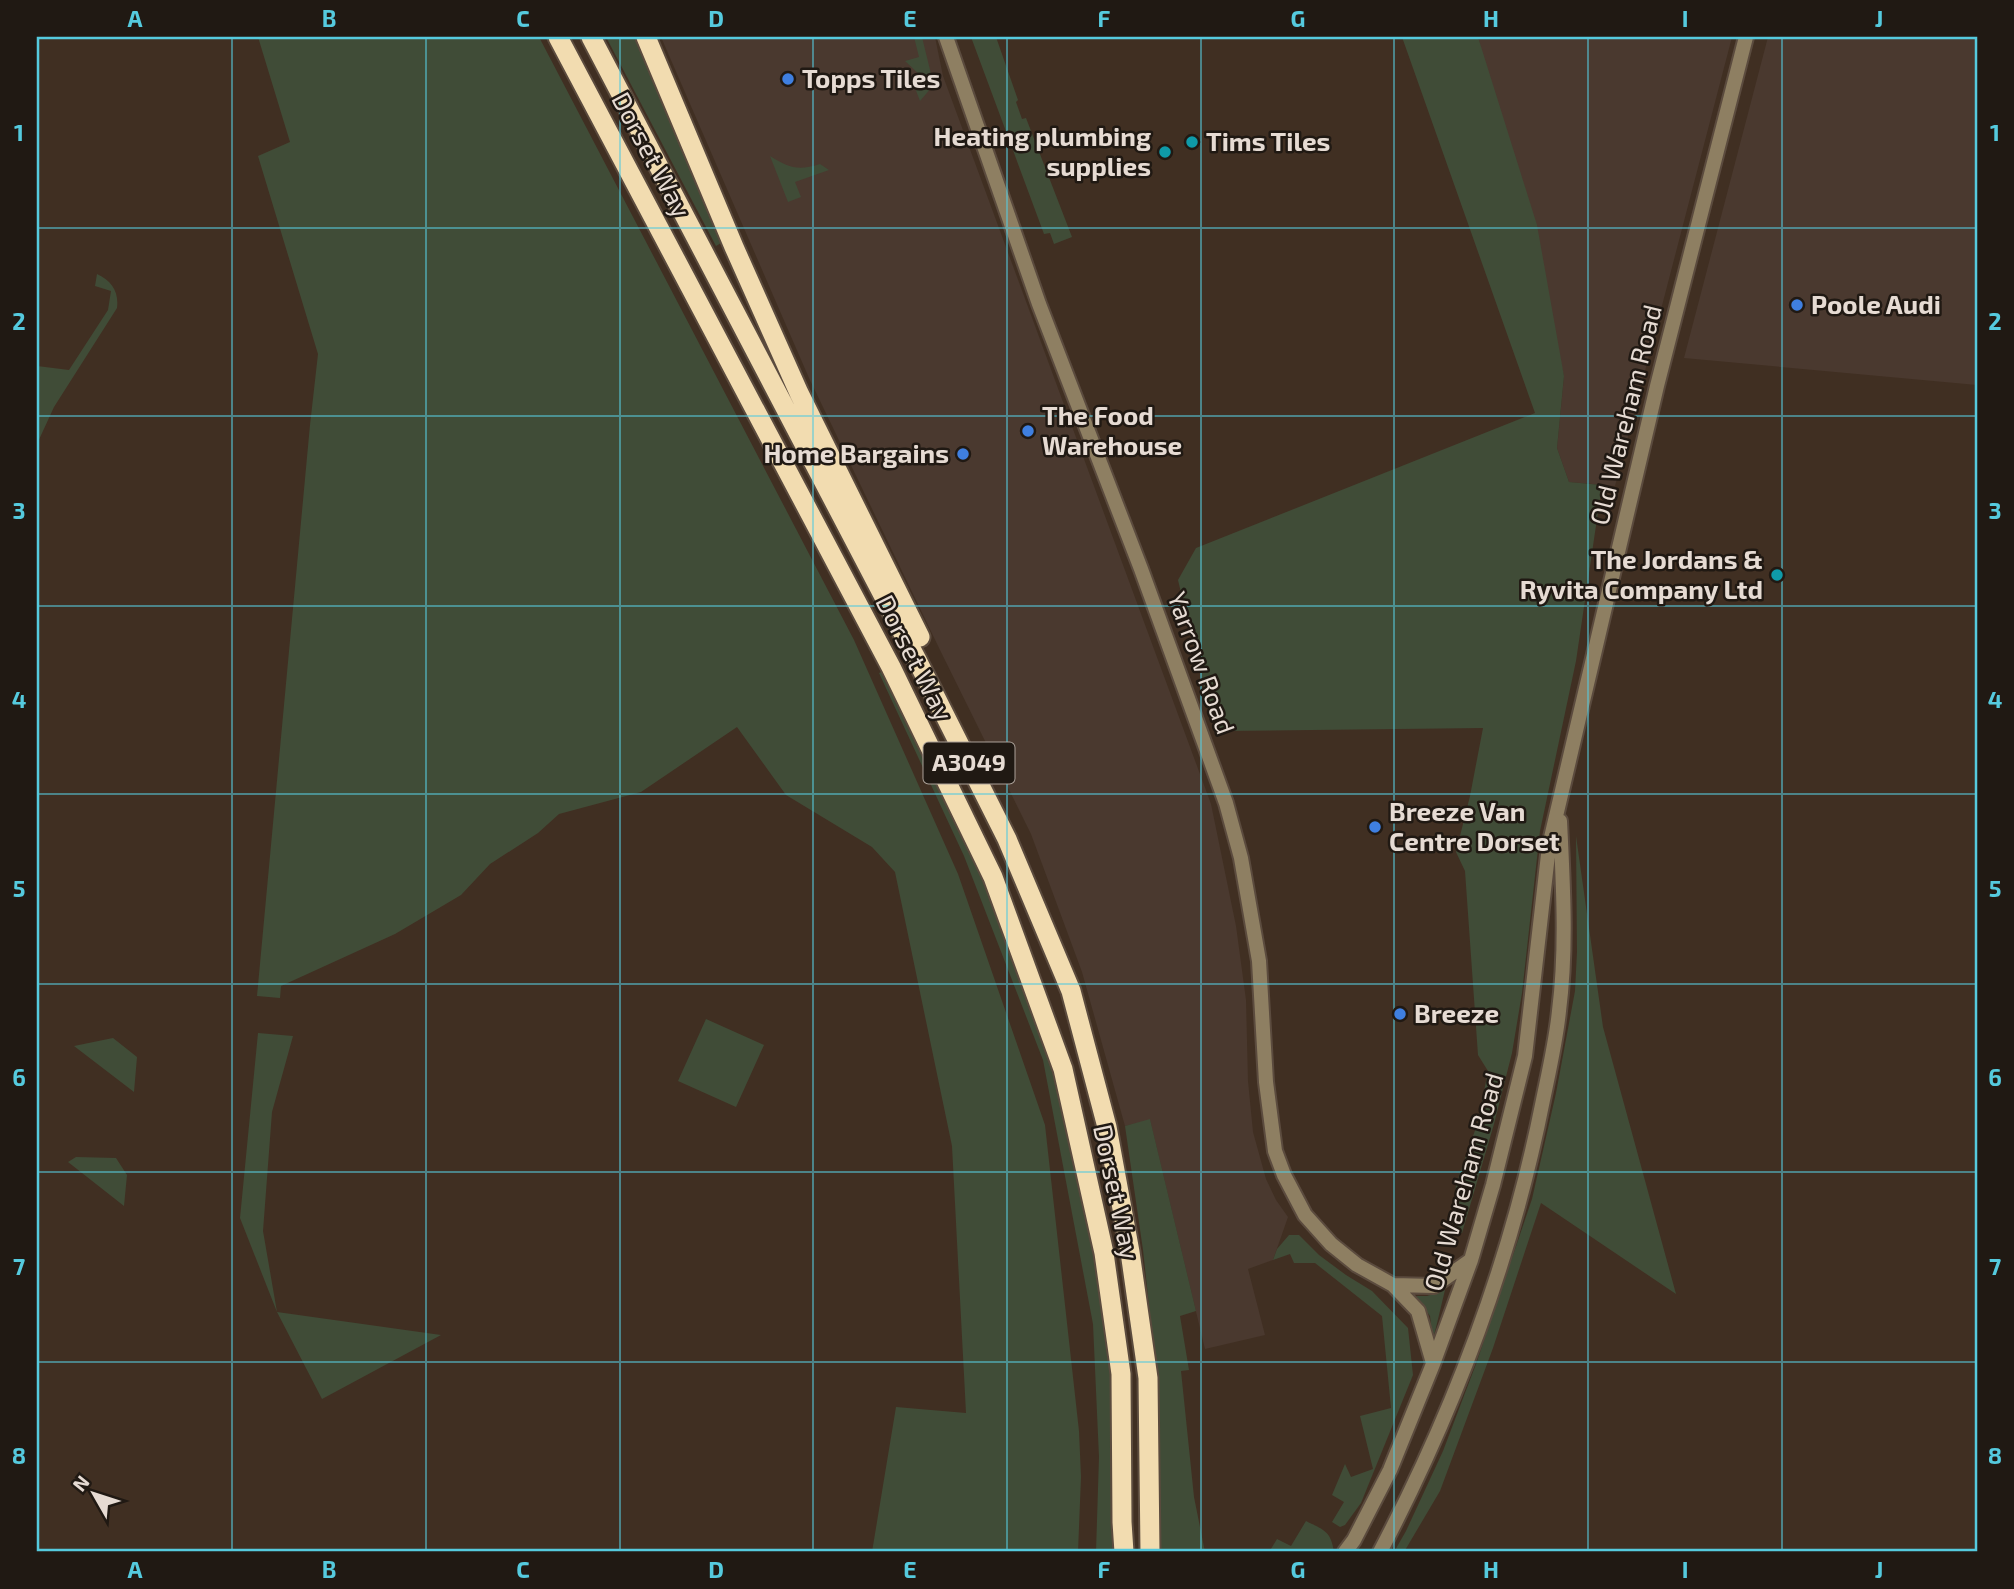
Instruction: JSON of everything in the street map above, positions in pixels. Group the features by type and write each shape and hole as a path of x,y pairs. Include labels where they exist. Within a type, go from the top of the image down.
{"highway":[{"name":"Dorset Way","path":"558,37 891,667 993,877 1063,1069 1104,1254 1121,1374 1124,1552"},
{"name":"Dorset Way","path":"591,37 911,648 1007,839 1071,992 1109,1140 1130,1252 1148,1378 1150,1552"},
{"path":"646,37 799,394 1006,815 1019,867"},
{"name":"A3049","path":"1118,1552 1122,1522"}],"street":[{"name":"Yarrow Road","path":"946,37 1039,304 1141,569 1226,803 1249,896 1259,961 1266,1082 1275,1151 1305,1215 1331,1244 1357,1265 1393,1285 1418,1311 1433,1364"},
{"name":"Old Wareham Road","path":"1345,1552 1354,1540 1390,1470 1433,1364 1471,1260 1493,1185 1525,1056 1549,846 1657,386 1746,37"},
{"name":"Old Wareham Road","path":"1380,1552 1422,1469 1462,1371 1492,1291 1523,1190 1559,1011 1563,914 1559,805"},
{"name":"Yarrow Road","path":"1393,1285 1434,1286 1471,1260"}],"shaded area":[{"path":"661,37 935,37 943,76 1211,804 1236,926 1246,1000 1248,1081 1253,1132 1266,1179 1288,1217 1273,1260 1248,1269 1265,1335 1205,1349 1150,1120 1125,1126 1082,972 1031,834 809,378"},
{"path":"1478,37 1732,37 1615,486 1569,482 1557,448 1564,376"},
{"path":"1768,37 1977,37 1977,385 1684,358"}],"green space":[{"path":"258,37 539,37 854,640 958,874 1045,1125 1079,1431 1081,1477 1078,1552 872,1552 896,1407 966,1413 952,1146 895,872 872,847 786,795 737,727 641,792 559,814 538,833 490,864 461,895 395,934 281,986 280,998 257,996 318,354 258,156 290,142"},
{"path":"606,37 636,37 721,243 716,246"},
{"path":"914,37 922,37 932,78 932,87 920,101 915,88 920,75 905,61 919,57"},
{"path":"971,37 996,37 1022,119 1026,118 1072,237 1054,244 1050,233 1044,234"},
{"path":"1402,37 1478,37 1537,225 1564,376 1557,448 1569,482 1602,485 1576,661 1540,831 1522,993 1512,1053 1462,1233 1452,1233 1456,1184 1478,1122 1488,1071 1478,1055 1465,871 1456,852 1483,728 1219,731 1202,680 1178,580 1196,548 1535,413"},
{"path":"770,156 794,167 820,164 829,170 795,182 801,197 788,202"},
{"path":"97,274 113,288 117,297 117,308 54,407 37,444 37,366 69,370 108,310 111,291 95,286"},
{"path":"891,667 993,877 1063,1069 1121,1374 1118,1552 1096,1552 1099,1457 1093,1324 1043,1060 964,856 879,673"},
{"path":"1576,836 1603,1027 1676,1294 1541,1203 1493,1348 1440,1491 1404,1552 1394,1552 1443,1451 1476,1364 1532,1199 1575,991"},
{"path":"706,1019 764,1045 736,1107 678,1081"},
{"path":"258,1033 293,1036 272,1112 263,1231 277,1312 240,1218"},
{"path":"113,1038 137,1057 134,1092 74,1046"},
{"path":"1150,1119 1196,1311 1180,1316 1189,1370 1181,1371 1194,1497 1205,1552 1161,1552 1157,1379 1143,1250 1125,1126"},
{"path":"76,1157 116,1158 127,1175 124,1206 68,1162"},
{"path":"1289,1235 1299,1235 1319,1255 1372,1291 1408,1328 1413,1375 1361,1503 1345,1525 1340,1527 1332,1522 1344,1502 1332,1495 1345,1464 1351,1477 1373,1469 1360,1416 1391,1408 1382,1316 1315,1263 1294,1263 1290,1254 1273,1260 1277,1249"},
{"path":"1445,1290 1433,1340 1430,1316 1416,1296 1427,1296"},
{"path":"277,1312 441,1335 322,1399"},
{"path":"1306,1521 1326,1532 1334,1552 1269,1552 1277,1539 1291,1546"}],"place":[{"name":"Topps Tiles","path":"788,79"},
{"name":"Tims Tiles","path":"1192,142"},
{"name":"Heating plumbing supplies","path":"1165,152"},
{"name":"Poole Audi","path":"1797,305"},
{"name":"The Food Warehouse","path":"1028,431"},
{"name":"Home Bargains","path":"963,454"},
{"name":"The Jordans & Ryvita Company Ltd","path":"1777,575"},
{"name":"Breeze Van Centre Dorset","path":"1375,827"},
{"name":"Breeze","path":"1400,1014"}]}
